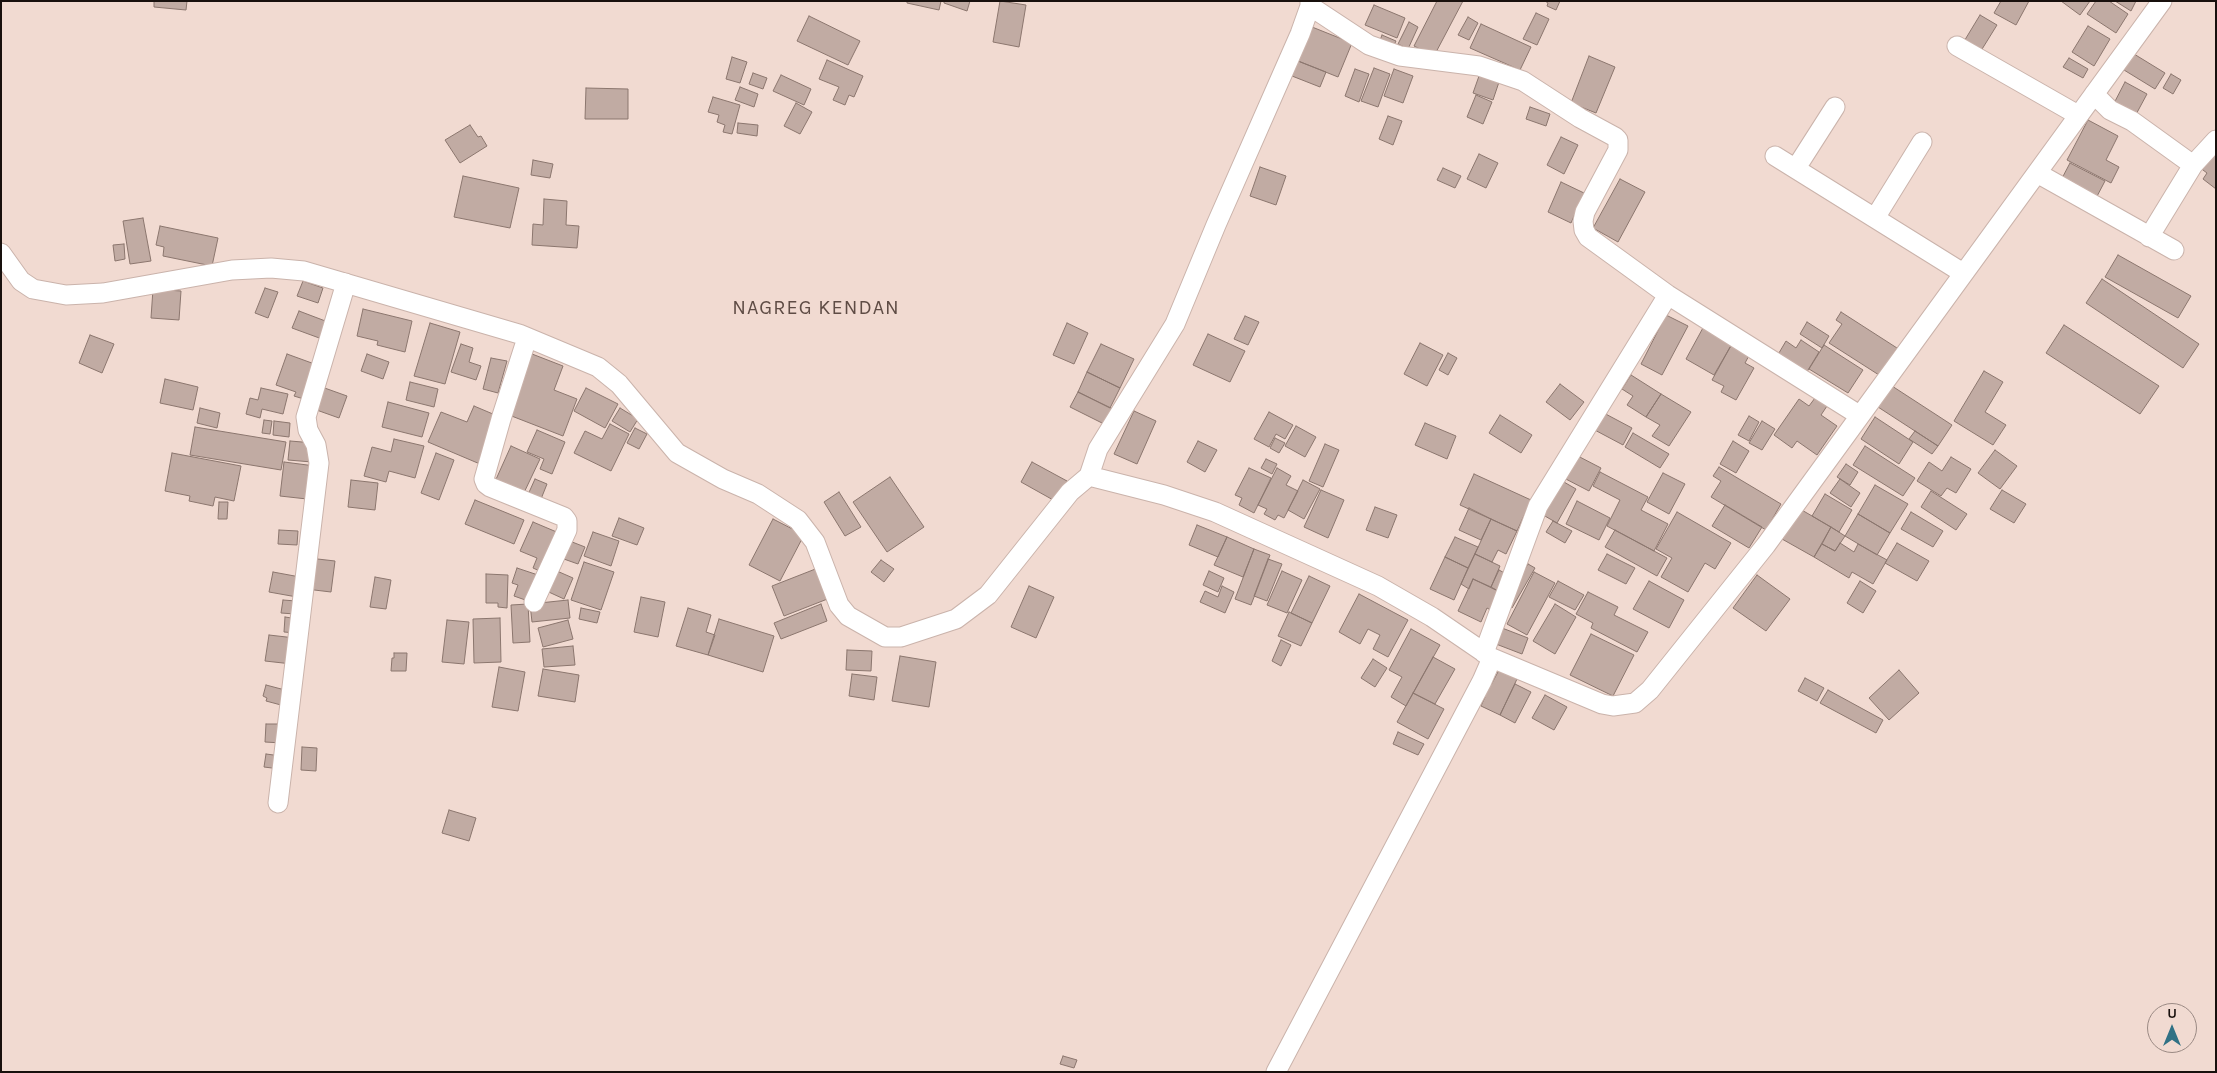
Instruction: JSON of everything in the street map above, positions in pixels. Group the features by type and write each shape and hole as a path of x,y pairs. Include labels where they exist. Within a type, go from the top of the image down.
{"street":[{"path":"1088,476 1164,495 1215,512 1378,586 1432,617 1488,656 1602,704 1613,706 1635,703 1650,690 1766,545 2162,1"},
{"path":"1,253 21,282 34,289 66,295 103,293 232,270 271,268 304,271 528,338 598,367 625,391 677,453 723,479 758,494 798,520 815,542 839,605 848,616 886,637 901,637 956,619 988,595 1070,492 1088,476 1098,449 1175,324 1216,225 1300,34 1310,4 1369,45 1400,56 1479,66 1523,81 1580,118 1616,137 1618,140 1618,150 1585,212 1583,221 1584,230 1594,242 1668,295 1859,415"},
{"path":"1958,46 2078,115"},
{"path":"2094,94 2110,110 2132,121 2193,166"},
{"path":"1796,168 1836,107"},
{"path":"2149,237 2193,166 2216,140"},
{"path":"1875,218 1922,142"},
{"path":"1775,156 1963,273"},
{"path":"2037,172 2174,250"},
{"path":"278,803 319,463 316,446 308,430 306,417 346,283"},
{"path":"1276,1072 1488,656 1538,506 1668,295"},
{"path":"528,338 501,419 484,479 490,487 564,517 567,521 567,530 534,602"}],"building":[{"path":"154,1 187,1 186,10 154,7"},
{"path":"907,1 941,1 939,10 907,3"},
{"path":"944,1 970,1 967,11 944,3"},
{"path":"1000,1 1026,5 1019,47 993,42"},
{"path":"1437,1 1463,1 1434,56 1414,46"},
{"path":"1545,1 1560,1 1556,10 1547,6 1548,3"},
{"path":"2001,1 2029,1 2016,25 1994,13"},
{"path":"2061,1 2090,1 2080,15"},
{"path":"2096,1 2109,1 2128,14 2116,33 2087,14"},
{"path":"2115,1 2136,1 2131,11"},
{"path":"1374,5 1405,18 1397,38 1365,25"},
{"path":"1536,13 1549,19 1537,45 1523,39"},
{"path":"1980,15 1997,25 1979,54 1963,43"},
{"path":"809,16 860,41 848,65 797,41"},
{"path":"1468,17 1478,23 1469,40 1458,35"},
{"path":"1409,22 1418,27 1408,49 1398,44"},
{"path":"1481,24 1531,47 1520,70 1470,48"},
{"path":"2088,26 2110,39 2094,66 2072,52"},
{"path":"1312,27 1352,43 1338,77 1298,61"},
{"path":"1382,35 1396,41 1392,49 1379,43"},
{"path":"2134,54 2165,73 2155,89 2124,70"},
{"path":"1589,56 1615,67 1596,113 1571,103"},
{"path":"732,57 747,62 740,83 726,79"},
{"path":"2069,58 2088,69 2083,78 2063,67"},
{"path":"827,60 863,76 854,97 849,95 845,105 833,100 839,87 819,79"},
{"path":"1298,61 1326,72 1320,87 1292,76"},
{"path":"1374,68 1390,74 1378,107 1361,101"},
{"path":"1355,69 1369,74 1359,102 1345,96"},
{"path":"1394,69 1413,76 1403,103 1384,96"},
{"path":"753,73 767,78 763,89 749,84"},
{"path":"2171,74 2181,80 2173,94 2163,88"},
{"path":"781,75 811,89 804,105 773,91"},
{"path":"1479,76 1499,82 1493,100 1473,93"},
{"path":"2125,82 2147,94 2133,120 2111,109"},
{"path":"740,87 758,94 754,107 735,100"},
{"path":"586,88 628,89 628,119 585,119"},
{"path":"1476,95 1492,102 1483,124 1467,117"},
{"path":"713,97 740,105 732,134 723,132 725,125 717,122 719,115 708,112"},
{"path":"796,103 812,112 800,134 784,126"},
{"path":"1530,107 1550,114 1546,126 1526,119"},
{"path":"1388,116 1402,121 1393,145 1379,139"},
{"path":"2088,120 2118,136 2106,160 2119,167 2111,183 2067,160"},
{"path":"738,123 758,125 757,136 737,133"},
{"path":"470,125 478,137 481,136 487,146 460,163 445,140"},
{"path":"1561,137 1578,145 1564,174 1547,165"},
{"path":"2210,152 2216,156 2216,189 2203,179 2207,173 2199,167"},
{"path":"1479,154 1498,163 1486,188 1467,179"},
{"path":"533,160 553,164 550,178 531,175"},
{"path":"2070,163 2105,181 2094,202 2059,184"},
{"path":"1260,167 1286,176 1276,205 1250,196"},
{"path":"1443,168 1461,176 1455,188 1437,180"},
{"path":"463,176 519,188 510,228 454,217"},
{"path":"1620,179 1645,192 1618,242 1593,228"},
{"path":"1561,182 1584,193 1571,223 1548,212"},
{"path":"544,199 567,201 566,225 579,226 577,248 532,245 533,224 543,225"},
{"path":"143,218 151,261 130,264 123,221"},
{"path":"160,226 218,238 212,266 163,256 164,247 156,245"},
{"path":"124,244 125,259 115,261 113,245"},
{"path":"2118,255 2191,296 2178,318 2105,277"},
{"path":"2102,279 2199,344 2183,368 2086,303"},
{"path":"303,281 323,288 318,303 297,296"},
{"path":"265,288 278,292 268,318 255,313"},
{"path":"153,289 181,291 179,320 151,318"},
{"path":"363,309 412,321 405,352 377,345 378,341 357,336"},
{"path":"299,311 328,322 322,339 292,328"},
{"path":"1841,312 1897,348 1879,375 1829,343 1842,324 1836,320"},
{"path":"1666,315 1688,326 1662,375 1641,364"},
{"path":"1245,316 1259,322 1248,345 1234,339"},
{"path":"1807,322 1829,336 1822,348 1800,334"},
{"path":"430,323 460,332 445,384 414,376"},
{"path":"1067,323 1088,333 1074,364 1053,355"},
{"path":"2064,325 2159,386 2140,414 2046,353"},
{"path":"1704,326 1733,342 1714,375 1686,359"},
{"path":"1208,334 1245,351 1230,382 1193,365"},
{"path":"90,335 114,344 102,373 79,363"},
{"path":"1801,340 1819,352 1805,375 1776,358 1786,341 1796,348"},
{"path":"1733,342 1751,352 1745,363 1754,368 1736,400 1721,392 1724,386 1712,380"},
{"path":"1420,343 1443,355 1427,386 1404,374"},
{"path":"461,344 473,348 469,362 481,366 476,380 451,372"},
{"path":"1101,344 1134,359 1120,388 1087,372"},
{"path":"1824,345 1863,370 1848,393 1809,369"},
{"path":"1448,353 1457,358 1448,375 1439,370"},
{"path":"287,354 320,366 307,400 294,396 296,392 276,385"},
{"path":"367,354 389,362 383,379 361,371"},
{"path":"532,354 563,366 554,390 577,399 563,436 509,415"},
{"path":"491,358 507,361 498,393 483,389"},
{"path":"1984,371 2003,382 1985,412 2006,425 1993,445 1954,421"},
{"path":"1087,372 1120,388 1110,408 1078,392"},
{"path":"1631,375 1661,394 1646,417 1627,405 1633,396 1622,389"},
{"path":"165,379 198,387 193,410 160,403"},
{"path":"410,382 438,389 434,407 406,400"},
{"path":"1560,384 1584,402 1570,420 1546,402"},
{"path":"319,386 347,396 339,418 311,408"},
{"path":"1892,386 1952,425 1938,446 1878,407"},
{"path":"261,388 288,394 283,414 262,409 260,418 246,414 250,398 258,400"},
{"path":"586,388 618,404 605,428 574,411"},
{"path":"1078,392 1113,409 1106,425 1070,407"},
{"path":"1661,394 1691,412 1669,446 1652,436 1660,425 1646,417"},
{"path":"1815,398 1827,406 1821,415 1837,426 1817,455 1797,441 1792,448 1774,435 1799,399 1809,406"},
{"path":"388,402 429,413 422,437 382,427"},
{"path":"474,406 500,417 480,464 428,442 441,412 467,422"},
{"path":"200,408 220,413 217,428 197,423"},
{"path":"620,408 638,419 630,432 612,421"},
{"path":"1134,411 1156,421 1137,464 1114,454"},
{"path":"1600,411 1632,428 1623,445 1591,428"},
{"path":"1269,412 1293,425 1285,439 1276,434 1269,447 1254,439"},
{"path":"1500,415 1532,435 1521,453 1489,433"},
{"path":"1749,416 1759,422 1749,441 1738,435"},
{"path":"1875,417 1913,442 1899,464 1861,439"},
{"path":"264,420 272,421 270,434 262,433"},
{"path":"274,421 290,423 289,437 273,435"},
{"path":"1762,421 1775,429 1762,450 1749,443"},
{"path":"1425,423 1456,436 1447,459 1415,445"},
{"path":"610,424 629,434 611,471 574,453 585,431 602,439"},
{"path":"1296,426 1316,437 1305,457 1285,446"},
{"path":"195,427 286,442 281,470 190,455"},
{"path":"635,428 647,434 639,449 627,443"},
{"path":"537,430 565,442 552,474 540,469 544,459 527,452"},
{"path":"1915,431 1938,446 1932,454 1909,439"},
{"path":"1633,433 1669,454 1660,468 1625,447"},
{"path":"1275,438 1285,443 1279,453 1270,448"},
{"path":"394,439 424,446 415,478 389,471 386,482 364,476 372,447 391,452"},
{"path":"290,441 314,443 312,462 288,460"},
{"path":"1198,441 1217,450 1205,472 1187,462"},
{"path":"1733,441 1749,451 1736,473 1720,464"},
{"path":"1325,444 1339,450 1323,487 1309,481"},
{"path":"511,446 540,459 521,499 493,486"},
{"path":"1865,446 1915,478 1903,496 1853,465"},
{"path":"1995,450 2017,466 2000,489 1978,473"},
{"path":"172,453 241,466 234,501 215,497 213,506 189,501 190,496 165,491"},
{"path":"436,453 454,460 439,500 421,493"},
{"path":"1572,453 1601,468 1589,491 1560,476"},
{"path":"1951,457 1971,469 1956,493 1947,488 1941,496 1917,481 1929,462 1942,471"},
{"path":"1266,459 1277,464 1272,474 1261,468"},
{"path":"284,462 315,466 307,499 280,496"},
{"path":"1032,462 1067,481 1055,501 1021,482"},
{"path":"1846,464 1858,472 1850,485 1837,477"},
{"path":"1719,467 1781,504 1766,530 1711,497 1721,481 1713,476"},
{"path":"1249,468 1271,478 1254,513 1239,505 1242,498 1235,495"},
{"path":"1277,468 1291,476 1286,485 1298,491 1284,518 1278,515 1275,520 1264,514 1267,509 1258,505"},
{"path":"1600,472 1648,497 1641,510 1668,524 1654,551 1607,526 1620,500 1593,486"},
{"path":"1663,473 1685,484 1669,514 1647,502"},
{"path":"1474,474 1531,500 1517,531 1460,505"},
{"path":"890,477 924,527 887,552 853,502"},
{"path":"1557,478 1576,489 1557,523 1538,512"},
{"path":"535,479 547,484 539,504 526,499"},
{"path":"1840,479 1860,493 1851,507 1830,493"},
{"path":"351,480 378,483 375,510 348,507"},
{"path":"1303,480 1320,489 1304,519 1288,510"},
{"path":"1875,485 1908,504 1890,533 1858,514"},
{"path":"1321,490 1344,500 1328,538 1304,527"},
{"path":"2002,490 2026,504 2014,523 1990,509"},
{"path":"1931,491 1967,514 1956,530 1921,507"},
{"path":"839,492 861,527 845,536 824,502"},
{"path":"1825,494 1852,510 1839,532 1812,516"},
{"path":"475,500 524,520 514,544 465,524"},
{"path":"1577,501 1610,518 1599,540 1566,524"},
{"path":"219,502 228,502 227,519 218,519"},
{"path":"1725,505 1762,527 1749,548 1712,526"},
{"path":"1375,507 1397,515 1388,538 1366,530"},
{"path":"1469,508 1491,519 1481,540 1459,530"},
{"path":"1800,509 1831,527 1814,557 1782,539"},
{"path":"1677,512 1731,543 1715,569 1705,563 1688,592 1661,577 1672,558 1656,549"},
{"path":"1911,512 1943,531 1933,547 1901,529"},
{"path":"1858,514 1890,533 1877,555 1845,536"},
{"path":"619,518 644,528 637,545 612,536"},
{"path":"773,519 804,535 780,581 749,565"},
{"path":"1491,519 1517,531 1506,554 1498,550 1492,562 1475,554"},
{"path":"1553,521 1572,531 1565,543 1546,532"},
{"path":"533,522 559,533 542,572 533,568 537,558 520,551"},
{"path":"1197,525 1227,537 1218,557 1189,545"},
{"path":"1831,527 1845,536 1835,551 1822,544"},
{"path":"279,530 298,531 297,545 278,544"},
{"path":"1615,530 1667,558 1657,576 1605,547"},
{"path":"593,532 619,541 611,566 584,556"},
{"path":"1227,537 1254,549 1243,577 1214,565"},
{"path":"1455,537 1478,547 1468,568 1445,557"},
{"path":"567,540 585,547 578,564 561,558"},
{"path":"1840,543 1854,552 1858,544 1887,560 1873,584 1852,572 1849,578 1814,557 1822,544 1835,551"},
{"path":"1897,543 1929,561 1917,581 1885,563"},
{"path":"1254,549 1270,555 1251,605 1235,599"},
{"path":"1475,554 1500,566 1491,587 1473,579 1469,589 1461,584"},
{"path":"1607,554 1635,568 1626,584 1598,570"},
{"path":"1445,557 1468,568 1454,600 1430,589"},
{"path":"309,558 335,561 331,592 306,589"},
{"path":"1268,559 1282,564 1267,601 1254,596"},
{"path":"881,560 894,569 884,582 871,572"},
{"path":"584,562 614,572 601,610 571,600"},
{"path":"1528,564 1535,568 1512,608 1505,603"},
{"path":"517,568 541,576 531,602 514,596 518,585 512,583"},
{"path":"550,568 573,578 564,599 540,588"},
{"path":"818,568 830,598 784,616 772,586"},
{"path":"1499,570 1508,575 1500,592 1491,587"},
{"path":"1209,571 1224,578 1218,592 1203,585"},
{"path":"1282,571 1302,580 1287,613 1267,605"},
{"path":"273,572 300,577 297,597 269,592"},
{"path":"1534,572 1555,583 1527,635 1507,624"},
{"path":"486,574 508,575 507,608 498,607 498,603 486,603"},
{"path":"1757,575 1790,599 1766,631 1733,608"},
{"path":"1309,576 1330,586 1312,623 1291,613"},
{"path":"375,577 391,580 386,609 370,607"},
{"path":"1473,579 1500,592 1496,613 1487,608 1481,622 1458,611"},
{"path":"1558,581 1584,595 1575,610 1549,597"},
{"path":"1649,581 1684,600 1669,628 1633,609"},
{"path":"1860,581 1876,591 1863,613 1847,603"},
{"path":"1029,586 1054,597 1036,638 1011,627"},
{"path":"1222,586 1234,592 1225,613 1200,602 1205,591 1218,597"},
{"path":"1588,592 1618,607 1614,615 1648,632 1637,652 1591,628 1593,623 1576,614"},
{"path":"1359,594 1408,620 1388,657 1373,649 1380,635 1368,629 1360,644 1339,632"},
{"path":"641,597 665,602 658,637 634,632"},
{"path":"283,600 296,601 295,614 281,613"},
{"path":"568,600 570,618 532,622 530,604"},
{"path":"528,604 530,642 513,643 511,605"},
{"path":"821,604 827,621 781,639 774,623"},
{"path":"1555,604 1576,617 1555,654 1533,641"},
{"path":"581,608 600,612 597,623 579,619"},
{"path":"688,608 711,615 706,632 715,635 708,655 676,646"},
{"path":"1289,612 1312,623 1301,646 1278,636"},
{"path":"285,617 298,619 296,633 284,632"},
{"path":"500,618 501,662 474,663 473,619"},
{"path":"719,619 774,636 763,672 708,655"},
{"path":"447,620 469,622 464,664 442,662"},
{"path":"568,620 573,639 543,647 538,628"},
{"path":"1502,628 1528,638 1522,654 1496,644"},
{"path":"1411,629 1440,645 1406,706 1391,697 1402,677 1389,670"},
{"path":"1591,634 1634,655 1613,696 1570,675"},
{"path":"269,635 295,638 292,664 265,661"},
{"path":"1281,640 1291,645 1281,666 1272,661"},
{"path":"573,646 575,665 544,667 542,649"},
{"path":"847,650 872,651 871,671 846,670"},
{"path":"394,653 407,653 406,671 391,671"},
{"path":"900,656 936,662 929,707 892,701"},
{"path":"1433,657 1455,669 1435,704 1413,693"},
{"path":"1373,659 1387,668 1375,687 1361,678"},
{"path":"499,667 525,672 518,711 492,707"},
{"path":"543,669 579,675 575,702 538,696"},
{"path":"1499,670 1517,679 1500,715 1481,706 1485,697 1477,693 1483,681 1491,685"},
{"path":"1899,670 1919,693 1889,720 1869,698"},
{"path":"852,674 877,677 874,700 849,696"},
{"path":"1805,678 1824,688 1817,701 1798,691"},
{"path":"1515,684 1531,692 1515,723 1500,715"},
{"path":"266,685 285,690 281,705 266,701 267,698 263,696"},
{"path":"1828,690 1883,720 1876,733 1820,703"},
{"path":"1413,693 1444,709 1428,739 1397,722"},
{"path":"1545,695 1567,707 1554,730 1532,718"},
{"path":"266,724 284,724 282,743 265,742"},
{"path":"1398,732 1424,744 1418,755 1393,744"},
{"path":"302,747 317,748 316,771 301,770"},
{"path":"266,754 281,756 280,769 264,767"},
{"path":"449,810 476,818 469,841 442,833"},
{"path":"1063,1056 1077,1060 1074,1068 1060,1064"}],"district":[{"name":"NAGREG KENDAN","path":"816,308"}]}
